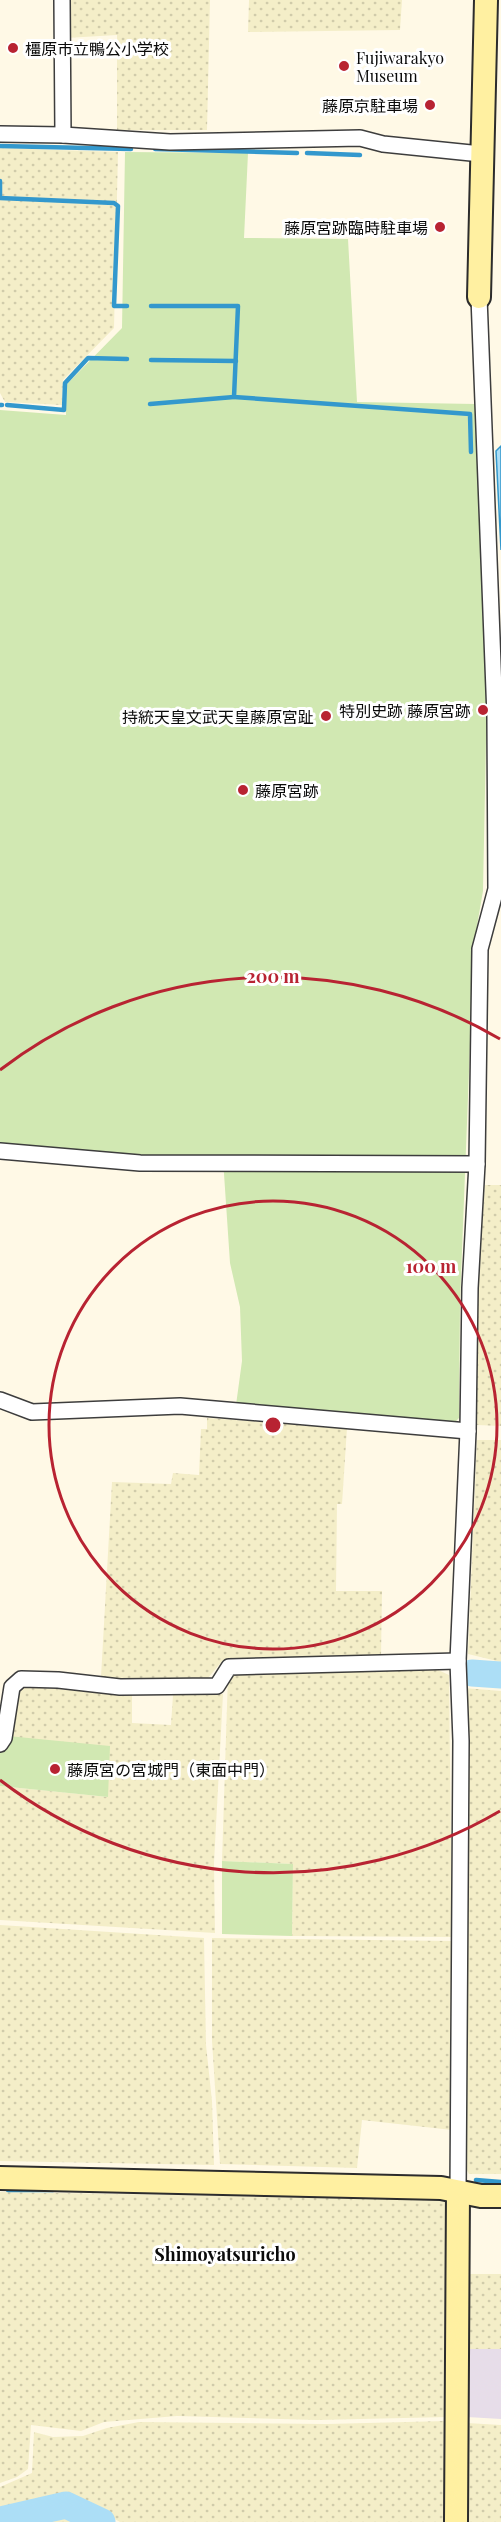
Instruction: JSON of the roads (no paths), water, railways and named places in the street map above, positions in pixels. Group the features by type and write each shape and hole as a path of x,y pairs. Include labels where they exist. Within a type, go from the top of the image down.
{"street":[{"path":"62,0 63,135"},
{"path":"456,2522 461,1741 458,1661 468,1431 470,1288 477,1164 480,949 496,889 495,717 479,297 491,156 486,0"},
{"path":"0,134 63,135 170,142 360,138 383,144 491,156"},
{"path":"0,1151 140,1163 477,1164"},
{"path":"0,1400 32,1412 180,1406 468,1431"},
{"path":"0,1744 4,1738 12,1687 21,1679 58,1680 120,1687 217,1686 229,1667 458,1661"},
{"path":"0,2178 441,2188 481,2196 501,2196"}],"water":[{"path":"501,446 501,550 496,451"}],"waterway":[{"path":"0,146 131,149"},
{"path":"155,149 297,153"},
{"path":"307,153 360,155"},
{"path":"0,181 0,198 114,203 118,206 114,306 127,306"},
{"path":"151,306 238,306 234,397 470,414 471,452"},
{"path":"7,405 64,410 65,383 88,358 127,359"},
{"path":"151,360 236,361"},
{"path":"150,404 234,397"},
{"path":"472,1673 501,1675"},
{"path":"476,2180 501,2182"},
{"path":"8,2190 53,2190"},
{"path":"0,2520 66,2505 102,2522"}],"place":[{"name":"橿原市立鴨公小学校","path":"13,48"},
{"name":"Fujiwarakyo Museum","path":"344,66"},
{"name":"藤原京駐車場","path":"430,105"},
{"name":"藤原宮跡臨時駐車場","path":"440,227"},
{"name":"特別史跡 藤原宮跡","path":"483,710"},
{"name":"持統天皇文武天皇藤原宮趾","path":"326,716"},
{"name":"藤原宮跡","path":"243,790"},
{"name":"藤原宮の宮城門（東面中門）","path":"55,1769"}],"district":[{"name":"Shimoyatsuricho","path":"225,2254"}]}
